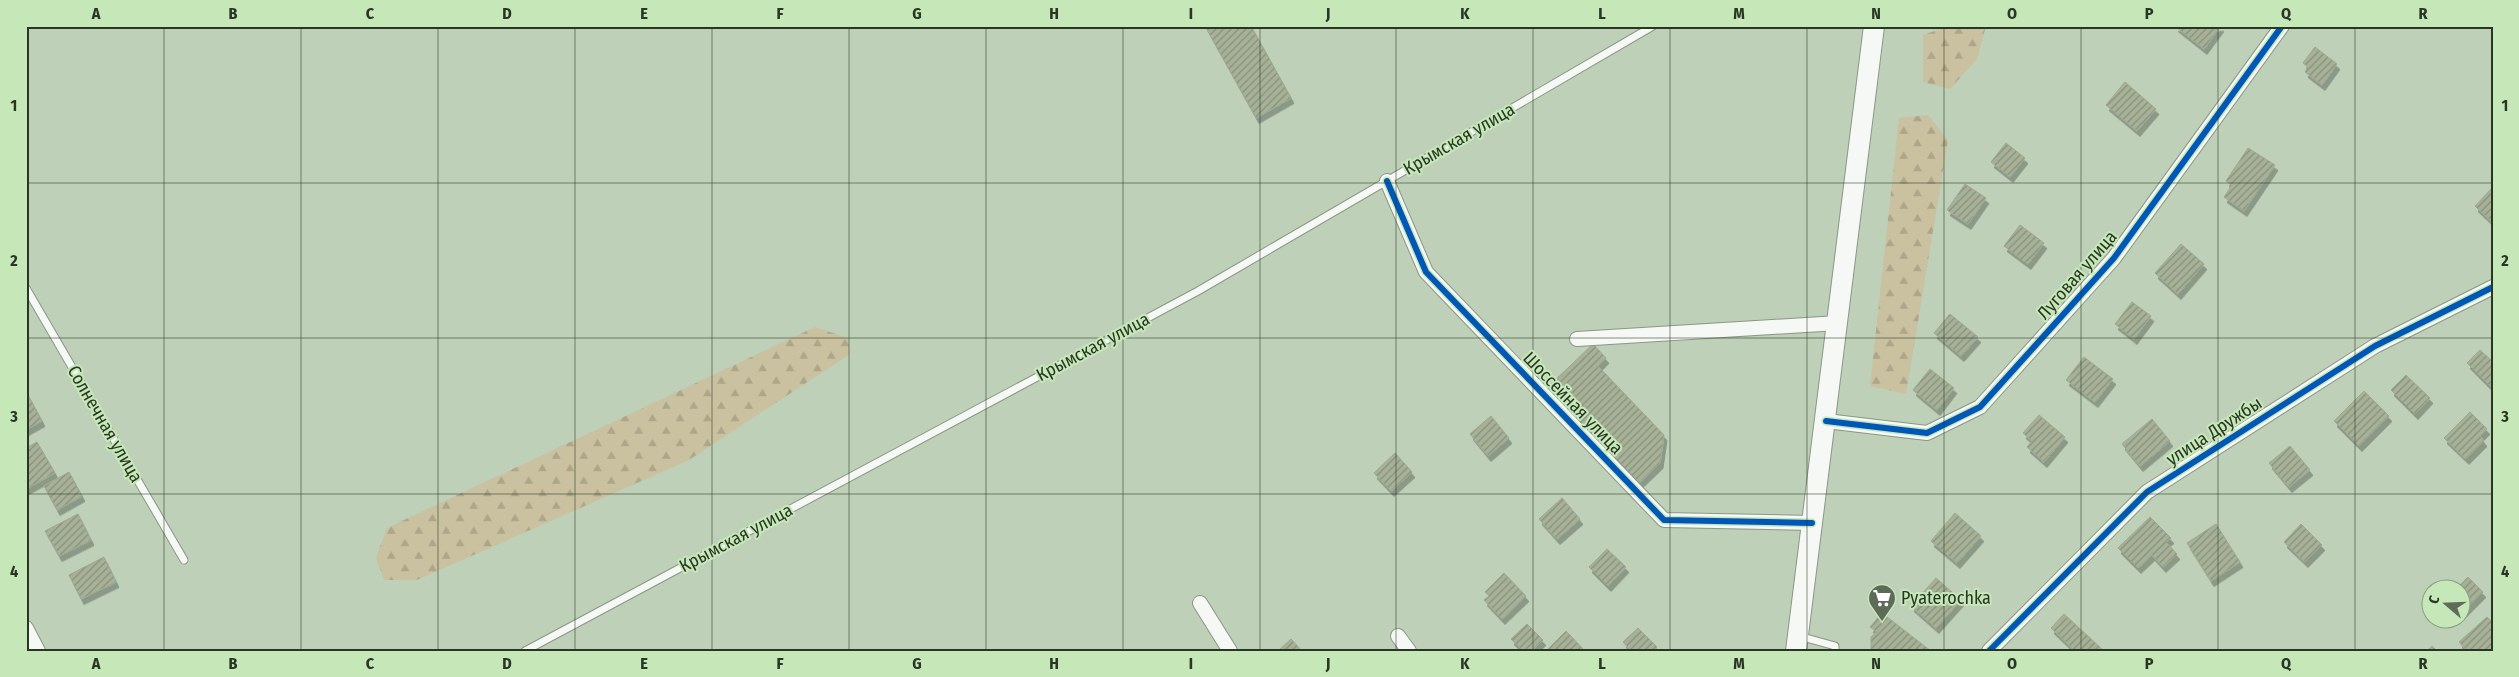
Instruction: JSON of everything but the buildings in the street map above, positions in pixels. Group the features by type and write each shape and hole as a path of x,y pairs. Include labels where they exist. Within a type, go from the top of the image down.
{"main road":[{"path":"1796,643 1826,421 1874,26"}],"street":[{"name":"Луговая улица","path":"1826,421 1927,433 1980,407 2114,258 2282,26"},
{"name":"Шоссейная улица","path":"1387,181 1426,272 1664,520 1812,523"},
{"name":"улица Дружбы","path":"1989,651 2147,492 2375,346 2493,288"},
{"path":"1576,339 1838,323"},
{"path":"1200,603 1230,651"},
{"path":"26,628 38,651"},
{"path":"1398,636 1409,651"}],"lane":[{"name":"Крымская улица","path":"525,651 1189,296 1653,26"},
{"name":"Солнечная улица","path":"26,288 184,560"},
{"path":"1796,643 1835,646 1835,651"}],"green space":[{"path":"1963,26 1986,26 1977,59 1950,89 1923,82 1923,35 1937,30"},
{"path":"1928,115 1948,140 1906,394 1870,386 1899,118"},
{"path":"815,327 848,338 850,354 689,460 417,580 384,580 376,557 387,528"}],"cycle path":[{"path":"1826,421 1927,433 1980,407 2114,258 2282,26"},
{"path":"1387,181 1426,272 1664,520 1812,523"},
{"path":"1989,651 2147,492 2375,346 2493,287"}],"place":[{"name":"Pyaterochka","path":"1882,622"}]}
